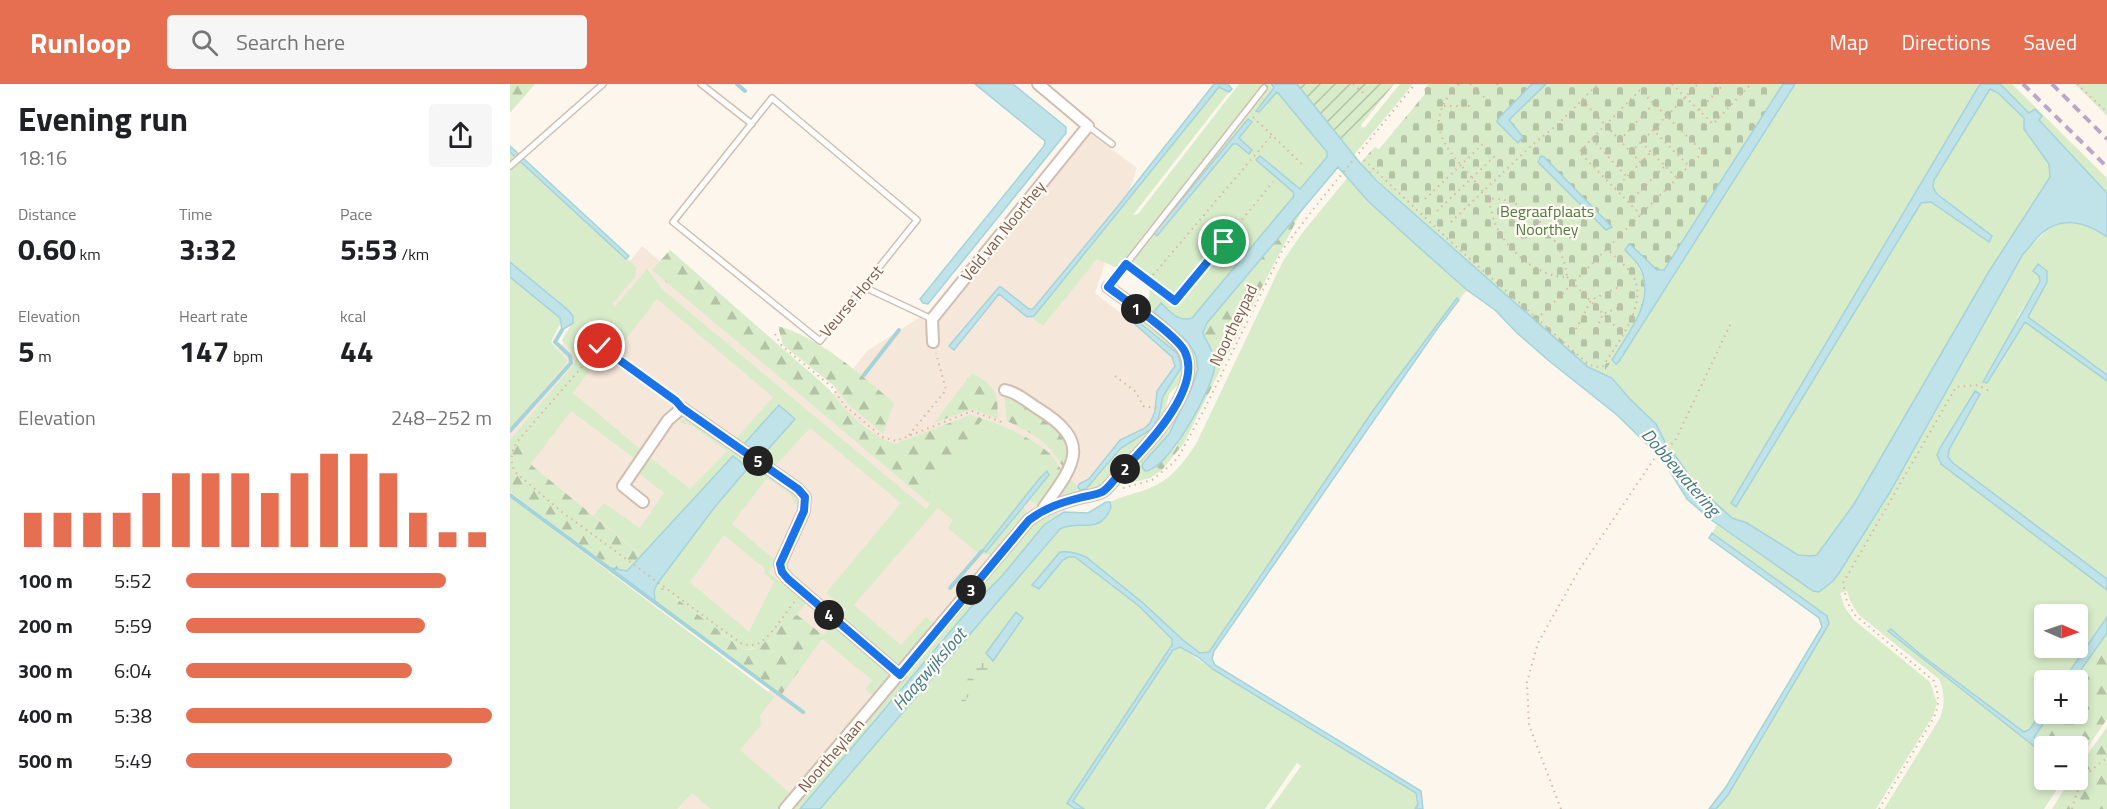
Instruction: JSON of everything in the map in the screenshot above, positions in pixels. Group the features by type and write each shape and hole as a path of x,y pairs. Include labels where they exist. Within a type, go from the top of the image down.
{"street":[{"path":"1038,84 1088,126"},
{"name":"Veld van Noorthey","path":"932,319 1088,126"},
{"path":"1102,492 1148,445 1165,423 1189,372 1188,360 1183,348 1108,287"},
{"path":"932,319 933,342"},
{"name":"Noortheylaan","path":"1005,390 1016,393 1056,420 1072,439 1074,455 1071,467 1042,511"},
{"path":"643,502 623,486 668,420 682,408 798,489 805,497 804,511 780,564 782,572 900,675"},
{"name":"Noortheylaan","path":"785,809 1029,520 1053,505 1102,492"}],"lane":[{"path":"510,166 603,84"},
{"path":"701,84 752,124"},
{"path":"1108,287 1264,88"},
{"name":"Veurse Horst","path":"772,98 917,220 820,341 673,222 752,124 772,98"},
{"path":"1088,126 1112,144"},
{"path":"1126,264 1149,281"},
{"path":"864,287 932,319"}],"path":[{"path":"1353,84 1367,96"},
{"name":"Noortheypad","path":"1102,492 1152,480 1174,462 1204,410 1283,249 1415,84"},
{"path":"1459,84 1451,92 1441,112 1440,128 1444,144 1459,166 1487,198 1496,226 1515,251 1533,267 1555,277 1567,277 1619,330"},
{"path":"1470,84 1488,101"},
{"path":"1451,222 1532,145 1557,125 1598,84"},
{"path":"1672,84 1713,124 1750,86 1745,84"},
{"path":"1631,152 1698,84"},
{"path":"1699,110 1724,84"},
{"path":"2077,84 2107,112"},
{"path":"1537,319 1574,283 1607,249 1641,215 1703,152 1640,90 1579,152 1641,215"},
{"path":"1582,100 1641,163"},
{"path":"1620,140 1654,103"},
{"path":"1444,106 1471,106"},
{"path":"1246,111 1305,167"},
{"path":"1653,130 1689,166"},
{"path":"1272,135 1149,281 1175,301 1273,182"},
{"path":"1592,139 1627,177"},
{"path":"1425,199 1486,141"},
{"path":"1641,141 1677,178"},
{"path":"1615,189 1651,152"},
{"path":"1437,211 1497,154"},
{"path":"1364,160 1537,319 1587,363 1595,367 1603,366 1636,308 1637,294 1634,277 1607,249"},
{"path":"1629,203 1665,166"},
{"path":"1487,198 1514,202 1544,227 1557,244 1566,263 1567,277"},
{"path":"1576,329 1592,300 1619,287"},
{"path":"1594,334 1603,314 1625,305"},
{"path":"1561,809 1529,725 1527,682 1538,643 1579,570 1654,459 1675,441 1731,323"},
{"path":"599,329 600,346 516,443 511,463 514,472 625,559 742,644 751,646 765,639 802,591"},
{"path":"776,334 782,346 832,387 844,405 882,436 896,441 972,411 1004,423"},
{"path":"908,436 946,390 933,342"},
{"path":"600,346 676,401 682,408"},
{"path":"1115,376 1136,392 1143,406 1154,409"},
{"path":"1879,809 1934,719 1939,696 1934,681 1850,609 1843,583 1956,387 1978,385 1989,392"},
{"path":"2072,809 2078,788 2090,769 2107,758"}],"shaded area":[{"path":"1082,127 1137,168 1095,293 1175,355 1178,360 1156,419 1082,490 1035,548 810,809 679,809 791,663 510,458 510,408 642,246 827,402 867,351 936,307"}],"green space":[{"path":"510,84 535,84 510,113"},
{"path":"1239,84 1269,84 1327,152 1327,157 1192,318 1178,318 1161,303 1154,312 1188,342 1196,356 1198,369 1180,413 1166,438 1154,450 1151,471 1156,467 1162,470 1150,478 1126,484 1123,483 1124,476 1160,434 1192,364 1148,312 1150,287 1141,279 1097,259 1043,326 1032,318 1219,87 1229,92 1133,215 1138,214"},
{"path":"1297,84 1394,84 1347,146"},
{"path":"1400,84 1413,84 1354,155 1347,146"},
{"name":"Begraafplaats Noorthey","path":"1428,84 1532,84 1498,119 1520,142 1523,137 1509,120 1546,84 1783,84 1664,270 1657,270 1631,245 1629,255 1640,269 1644,284 1643,300 1631,331 1603,374 1588,367 1575,357 1418,219 1360,163 1375,147 1379,149 1425,94 1424,89"},
{"path":"1795,84 1980,84 1731,502 1737,506 1921,203 1931,201 1988,242 1937,194 1933,187 1934,180 1990,89 1998,93 2024,118 2024,129 2049,164 2050,177 1988,273 1854,504 1817,555 1810,556 1798,555 1747,523 1732,518 1696,485 1672,451 1667,451 1663,447 1656,424 1612,378 1603,374 1612,360 1618,363"},
{"path":"2000,84 2012,84 2107,178 2107,193 2039,120 2042,115 2035,109 2029,113"},
{"path":"2075,84 2107,84 2107,116"},
{"path":"510,152 636,267 635,277 613,303 615,307 647,269 663,290 926,509 930,504 924,499 982,419 1047,471 986,552 1022,506 1030,516 992,556 979,554 948,528 953,520 938,508 854,605 901,645 926,617 937,626 901,669 840,618 847,610 826,593 901,503 810,428 776,465 762,456 795,419 779,406 744,444 736,439 773,397 657,299 615,353 677,397 672,405 601,355 573,393 640,449 634,458 571,411 540,452 516,433 574,364 576,357 562,341 572,319 568,310 510,262"},
{"path":"1348,177 1368,201 1467,290 1459,300 1457,298 1372,412 1209,652 1200,653 1183,640 1142,602 1086,557 1077,553 1060,552 1032,585 1039,589 1063,560 1068,556 1075,557 1139,606 1172,639 1172,645 1067,803 1075,809 820,809 1060,529 1101,522 1111,508 1110,502 1158,484 1171,475 1183,462 1197,442 1283,261 1303,232"},
{"path":"1302,210 1250,310 1244,300 1235,310 1244,322 1184,443 1162,470 1156,467 1176,447 1212,377 1214,358 1203,333 1207,323"},
{"path":"2069,222 2082,223 2107,237 2107,375 2028,317 2047,282 2039,276 2040,280 2017,318 2022,323 2028,322 2107,381 2107,579 1948,457 1949,450 1980,394 1937,455 2107,590 2107,617 2088,645 2088,604 2034,604 2034,658 2079,658 2071,670 2034,670 2034,723 2024,733 1920,654 1891,629 1888,631 2034,746 2034,790 2056,790 2044,809 1884,809 1940,718 1943,694 1939,679 1859,615 1847,591 1840,593 1845,608 1854,620 1930,682 1937,703 1933,716 1876,809 1716,809 1728,795 1829,624 1827,616 1712,533 1717,525 1813,591 1833,581 1890,492 2023,254 2050,227"},
{"path":"670,250 829,389 850,414 885,440 895,444 970,415 990,421 1035,443 1053,457 1064,475 1059,481 982,420 924,499 652,270"},
{"path":"510,277 562,320 551,342 567,360 510,429"},
{"path":"1127,310 1150,322 1184,357 1182,381 1169,394 1164,416 1138,452 1101,487 1092,492 1057,502 1055,499 1069,478 1078,487 1097,478 1126,444 1152,429 1159,416 1163,396 1178,373 1181,364 1178,354 1131,314 1128,318 1122,314"},
{"path":"778,326 825,348 894,403 883,434 847,403 833,385 783,345"},
{"path":"972,373 994,391 998,419 972,409 934,423"},
{"path":"1004,394 1062,430 1071,450 1065,470 1046,445 1007,421"},
{"path":"679,419 693,421 795,492 800,502 795,504 790,494 767,478 732,524 775,560 769,573 806,603 797,615 781,624 760,647 745,650 657,584 748,468 733,456 641,555 594,515 604,503 640,528 664,493 637,472 648,456 690,489 727,451 691,425 683,424","holes":["724,535 765,569 764,573 774,582 749,632 690,582"]},
{"path":"516,433 540,452 530,464 641,555 627,571 611,568 510,492 510,440"},
{"path":"1049,473 1059,481 1044,502 1038,506 1028,499"},
{"path":"510,497 775,697 760,715 761,725 740,750 792,795 780,809 711,809 692,793 678,809 510,809"},
{"path":"1057,509 1058,514 1044,525 1002,576 971,608 800,809 789,809 1022,535 1035,521"},
{"path":"657,584 745,650 757,648 780,625 797,615 823,635 822,639 782,694 655,601 654,591"},
{"path":"832,625 894,675 876,698 865,689 872,680 821,638"},
{"path":"2107,633 2107,719 2088,747 2088,736 2035,736 2043,724 2088,724 2088,670 2081,670"},
{"path":"1180,647 1416,793 1418,804 1415,809 1270,809 1301,766 1297,763 1265,809 1084,809 1073,801 1173,650"},
{"path":"986,653 993,661 961,707 957,706 956,696"},
{"path":"2107,727 2107,809 2052,809 2064,790 2088,790 2088,754"}],"water":[{"path":"975,84 1013,84 1066,127 1066,133 928,304 923,303 920,299 1044,146 1045,141"},
{"path":"1214,84 1228,84 1232,89 1229,92 1219,87 1034,316 1027,317 999,294 954,350 949,346 999,287 1029,309 1033,309"},
{"name":"Dobbewatering","path":"1271,84 1297,84 1378,182 1588,367 1612,378 1656,424 1665,442 1663,447 1667,451 1672,451 1696,485 1732,518 1747,523 1798,555 1817,555 1854,504 1988,273 2050,177 2049,164 2024,129 2024,118 1998,93 1990,89 1934,180 1933,187 1937,194 1992,236 1989,242 1931,202 1921,203 1736,507 1731,503 1980,84 2000,84 2029,113 2035,109 2042,116 2039,120 2107,193 2107,237 2083,225 2058,224 2042,233 2023,254 1890,492 1839,573 1819,592 1813,591 1710,519 1687,499 1659,450 1656,453 1617,415 1548,360 1495,310 1467,290 1368,201 1338,167 1207,323 1203,333 1215,364 1207,390 1177,443 1155,467 1145,471 1142,467 1143,463 1169,434 1192,387 1198,369 1196,356 1188,342 1154,312 1161,303 1171,313 1182,319 1192,318 1294,196 1293,192 1256,160 1260,156 1300,189 1327,157 1327,152 1277,92 1259,112 1256,111 1274,88"},
{"path":"1532,84 1546,84 1509,120 1523,137 1518,143 1497,122"},
{"path":"1783,84 1795,84 1616,364 1612,360 1642,307 1645,284 1641,269 1625,250 1629,244 1631,245 1657,270 1664,270"},
{"path":"1248,119 1252,122 1239,138 1252,150 1249,154 1237,144 1233,144 1157,236 1154,233"},
{"path":"510,146 629,256 626,259 510,152"},
{"path":"1541,156 1612,227 1606,230 1538,162"},
{"path":"510,262 568,310 573,316 573,323 562,330 560,318 510,277"},
{"path":"2038,264 2047,271 2047,282 2028,317 2107,375 2107,381 2025,322 1987,383 1983,382 2040,281 2039,276 2033,271"},
{"path":"1457,298 1459,300 1214,651 1212,659 1215,665 1421,791 1423,809 1415,809 1418,804 1416,793 1180,647 1173,650 1073,801 1084,809 1075,809 1067,803 1172,645 1172,639 1139,606 1075,557 1063,560 1039,589 1032,585 1060,552 1080,554 1142,602 1200,653 1209,652 1372,412"},
{"path":"1129,314 1178,354 1181,368 1163,396 1159,416 1152,429 1121,448 1086,489 1080,490 1079,484 1089,479 1120,440 1145,428 1150,423 1155,411 1157,391 1175,366 1172,357 1128,318"},
{"path":"1975,391 1980,394 1949,450 1948,457 2107,579 2107,590 1941,464 1937,455 1940,448"},
{"path":"779,405 795,419 762,456 744,444"},
{"path":"733,456 748,468 714,508 657,584 654,591 655,601 611,568 627,571"},
{"path":"1047,471 1049,475 986,552 982,551 1039,479"},
{"name":"Haagwijksloot","path":"1110,502 1111,508 1101,522 1060,529 820,809 800,809 971,607 1002,576 1044,525 1064,512 1088,513"},
{"path":"1712,533 1827,616 1829,624 1728,795 1716,809 1709,809 1726,787 1822,627 1819,618 1709,538"},
{"path":"1016,612 1023,618 993,661 986,653"},
{"path":"2107,617 2107,633 2081,670 2071,670 2079,658 2088,658 2088,645"},
{"path":"1891,629 1920,654 2024,732 2034,723 2043,724 2034,736 2034,746 1888,631"}],"waterway":[{"path":"737,84 745,91"},
{"path":"510,431 571,363 570,356 555,342 562,330"},
{"path":"864,375 899,330"},
{"path":"510,495 803,712"},
{"path":"950,588 982,551"}],"railway":[{"path":"2023,84 2107,167"},
{"path":"2052,84 2107,139"}],"route":[{"path":"600,346 676,401 682,408 798,489 805,497 804,511 780,564 782,572 900,675 1029,520 1053,505 1102,492 1153,439 1173,410 1189,372 1188,360 1183,348 1108,287 1126,264 1175,301 1224,242"}]}
